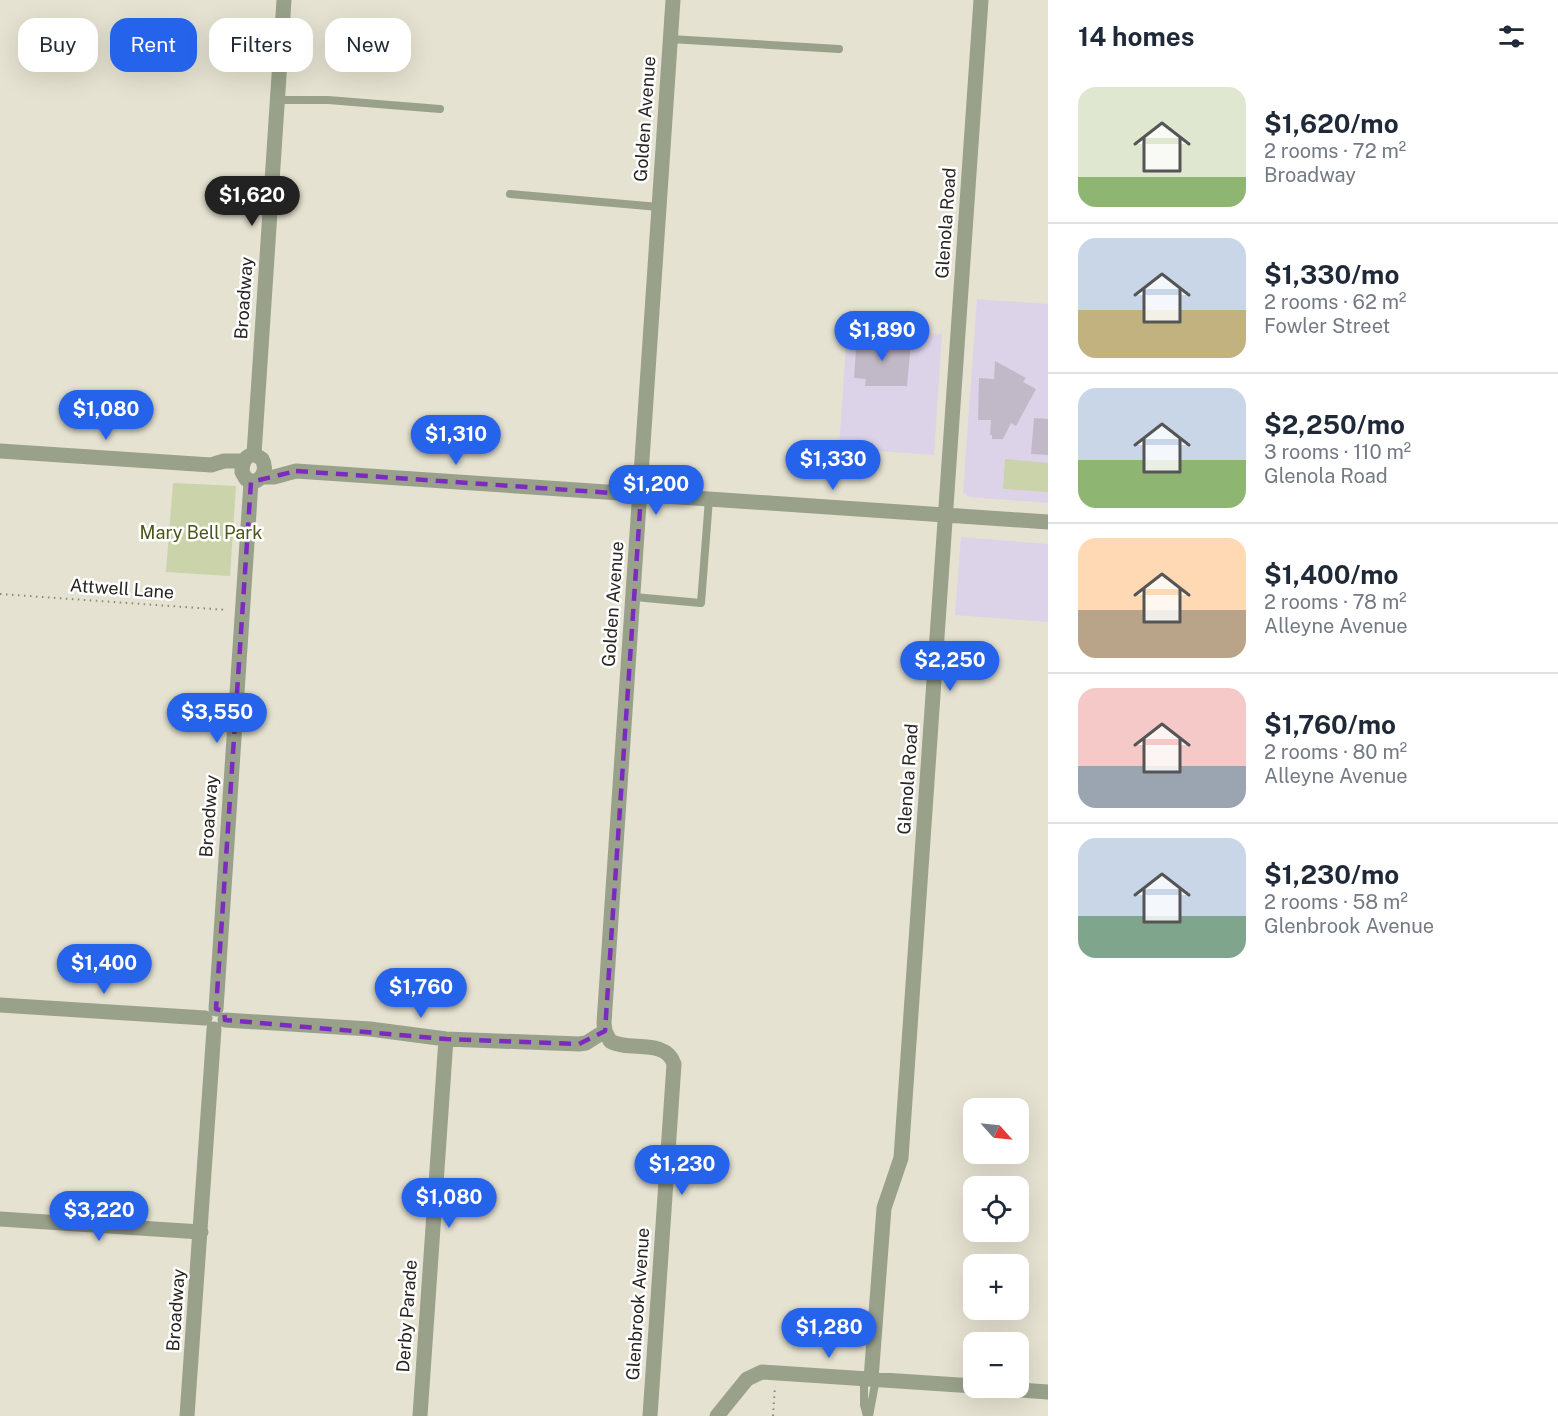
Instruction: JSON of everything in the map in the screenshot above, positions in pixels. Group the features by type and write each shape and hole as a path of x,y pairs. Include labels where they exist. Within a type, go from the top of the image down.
{"street":[{"name":"Broadway","path":"188,1415 284,0"},
{"name":"Golden Avenue","path":"605,1031 673,0"},
{"name":"Glenola Road","path":"871,1379 884,1208 901,1158 981,0"},
{"path":"0,451 211,465 224,460 253,469 281,464 296,471 1048,522"},
{"path":"0,1005 370,1029 446,1039 579,1044 586,1043 605,1031"},
{"name":"Glenbrook Avenue","path":"605,1031 610,1041 620,1046 663,1050 670,1055 674,1064 650,1416"},
{"name":"Derby Parade","path":"420,1416 446,1039"},
{"path":"0,1219 201,1232"},
{"path":"717,1416 747,1379 762,1372 963,1385"},
{"path":"1029,1391 1048,1392"}],"lane":[{"path":"670,39 839,50"},
{"path":"277,100 328,100 440,109"},
{"path":"510,194 659,207"},
{"path":"634,597 701,603 709,499"},
{"path":"868,1416 871,1379"}],"path":[{"name":"Attwell Lane","path":"0,594 242,610"},
{"path":"773,1416 776,1372"}],"highlighted area":[{"path":"296,471 641,495 605,1031 579,1044 446,1039 225,1020 224,1011 216,1009 251,482"}],"shaded area":[{"path":"977,299 1048,304 1048,503 969,497 963,492"},
{"path":"847,329 942,334 934,455 839,448"},
{"path":"961,537 1048,544 1048,622 955,615"}],"green space":[{"path":"1005,459 1048,463 1048,492 1003,489"},
{"name":"Mary Bell Park","path":"173,483 236,486 230,576 166,572"}],"building":[{"path":"857,336 911,342 907,386 865,386 866,379 854,378"},
{"path":"995,361 1026,378 1023,382 1036,389 1016,426 1011,423 1003,439 992,439 991,420 978,420 979,378 994,379"},
{"path":"1034,418 1048,419 1048,455 1031,454"}]}
